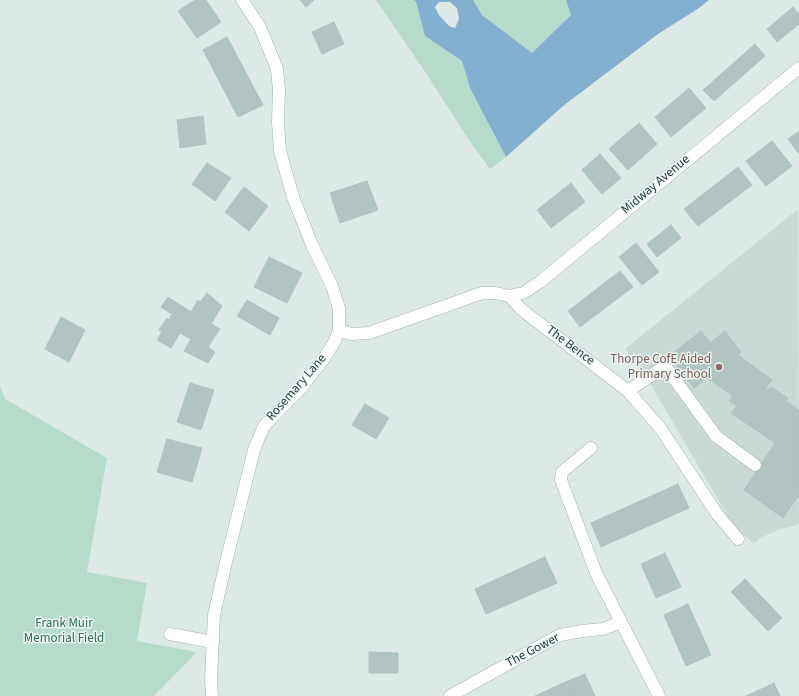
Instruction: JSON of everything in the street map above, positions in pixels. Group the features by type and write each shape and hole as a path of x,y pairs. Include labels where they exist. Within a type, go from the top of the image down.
{"street":[{"name":"Rosemary Lane","path":"212,696 211,679 214,615 254,450 264,426 300,389 323,360 335,341 339,330 339,308 332,286 312,245 293,197 280,151 278,122 279,90 276,69 269,47 260,27 242,0"},
{"name":"Midway Avenue","path":"509,296 522,293 540,282 799,68"},
{"path":"339,330 350,334 369,333 482,293 496,293 509,296"},
{"name":"The Bence","path":"509,296 522,310 628,391 661,429 717,514 738,539"},
{"path":"628,391 665,366 716,436 755,465"},
{"path":"591,448 562,472 561,480 596,573 659,696"},
{"name":"The Gower","path":"450,696 560,635 603,629 621,622"},
{"path":"170,634 213,642"}],"shaded area":[{"name":"Thorpe CofE Aided Primary School","path":"798,209 799,524 778,530 760,538 754,544 734,527 651,385 625,349"}],"green space":[{"path":"376,0 414,0 416,2 425,36 462,61 470,88 506,157 490,169 469,140 424,70"},
{"path":"473,0 566,0 571,15 532,53 482,15"},
{"name":"Frank Muir Memorial Field","path":"0,386 5,399 107,458 87,572 147,583 137,641 197,652 154,696 0,696"}],"water":[{"path":"414,0 473,0 482,15 532,53 571,15 566,0 709,0 658,34 563,106 506,157 470,88 462,61 425,36 416,2","holes":["439,2 450,2 457,8 459,19 455,28 449,26 439,15 435,7"]}],"building":[{"path":"195,0 206,0 221,22 197,38 178,11"},
{"path":"300,0 314,0 306,7"},
{"path":"793,7 799,14 799,24 777,42 767,29"},
{"path":"334,22 344,44 322,54 312,32"},
{"path":"227,37 263,105 238,117 203,50"},
{"path":"755,44 765,56 714,101 703,90"},
{"path":"689,88 706,108 671,137 655,117"},
{"path":"203,116 206,144 180,148 177,120"},
{"path":"639,123 657,144 628,170 609,149"},
{"path":"799,131 799,154 788,139"},
{"path":"772,141 792,166 766,186 746,161"},
{"path":"600,154 621,178 602,194 582,170"},
{"path":"207,163 231,178 215,201 192,184"},
{"path":"738,167 752,185 698,226 684,209"},
{"path":"367,181 378,210 340,223 330,193"},
{"path":"571,183 585,202 551,228 537,210"},
{"path":"244,187 268,206 249,231 225,212"},
{"path":"671,225 681,238 657,257 647,244"},
{"path":"636,243 659,272 642,285 619,257"},
{"path":"269,257 302,273 287,303 254,287"},
{"path":"620,271 633,287 580,327 568,311"},
{"path":"207,293 222,306 211,324 220,329 208,347 215,352 208,363 184,351 191,339 180,333 171,348 157,340 162,332 159,330 167,318 169,320 172,314 161,307 168,297 191,312 198,300 200,302"},
{"path":"247,300 279,318 270,335 237,316"},
{"path":"61,317 85,330 69,362 45,349"},
{"path":"701,331 726,363 694,388 669,356"},
{"path":"725,331 741,352 738,355 772,380 766,388 768,390 771,387 788,398 786,401 799,410 799,495 783,518 744,490 775,443 731,413 737,406 729,401 733,396 707,378 726,363 710,343"},
{"path":"190,383 214,390 201,430 177,422"},
{"path":"365,404 389,418 376,439 352,425"},
{"path":"167,439 202,448 192,482 157,472"},
{"path":"678,484 689,508 601,547 591,523"},
{"path":"665,553 681,587 656,598 641,564"},
{"path":"545,557 557,583 486,614 475,589"},
{"path":"745,579 782,618 768,631 731,592"},
{"path":"688,604 711,655 686,666 664,615"},
{"path":"369,652 398,653 398,673 369,673"},
{"path":"585,674 595,696 574,696 568,681"},
{"path":"568,681 574,696 553,696 550,689"},
{"path":"774,683 780,696 760,696 757,691"},
{"path":"550,689 553,696 535,696"},
{"path":"757,691 760,696 746,696"}],"place":[{"name":"Thorpe CofE Aided Primary School","path":"719,367"}]}
